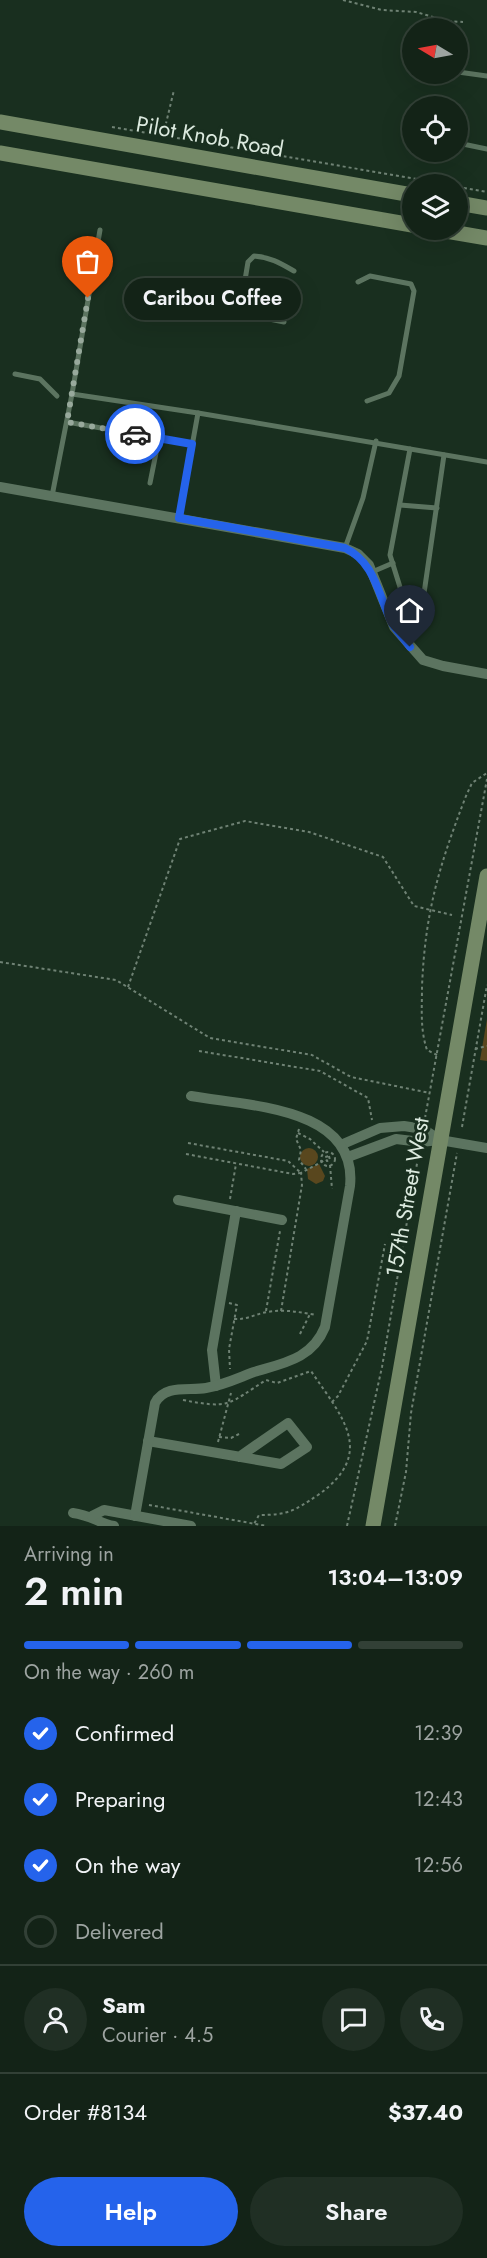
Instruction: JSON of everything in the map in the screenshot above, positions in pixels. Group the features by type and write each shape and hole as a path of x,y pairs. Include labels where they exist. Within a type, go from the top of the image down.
{"main road":[{"name":"Pilot Knob Road","path":"0,122 402,193"},
{"path":"0,153 402,223"},
{"path":"468,205 487,208"},
{"path":"468,235 487,238"},
{"name":"157th Street West","path":"373,1526 487,876"}],"street":[{"path":"0,487 345,548 358,554 369,565 394,627 423,660 487,674"},
{"path":"135,1516 155,1403 162,1395 176,1390 216,1386 282,1365 309,1352 322,1335 350,1186 348,1157 343,1144 321,1126 301,1117 191,1096"},
{"path":"343,1144 390,1126 423,1130 440,1140 487,1148"},
{"path":"348,1157 389,1140 420,1146 440,1140"},
{"path":"178,1200 282,1220"},
{"path":"216,1386 212,1350 232,1210"},
{"path":"148,1441 239,1457 281,1464 307,1447 288,1423 239,1457"},
{"path":"92,1516 104,1510 191,1526"},
{"path":"73,1513 92,1516 102,1524 114,1526"}],"lane":[{"path":"468,73 487,76"},
{"path":"468,145 487,149"},
{"path":"52,496 100,230"},
{"path":"284,322 249,315 240,310 248,262 254,256 263,256 294,271"},
{"path":"358,282 370,276 411,284 414,291 399,376 389,393 367,401"},
{"path":"15,374 40,379 57,396"},
{"path":"72,394 376,441 487,462"},
{"path":"179,518 198,413"},
{"path":"67,422 192,444"},
{"path":"150,483 159,438"},
{"path":"345,548 363,498 376,441"},
{"path":"410,449 390,555 409,616 420,621 444,454"},
{"path":"400,505 437,508"},
{"path":"371,573 393,563"},
{"path":"401,635 415,619"}],"path":[{"path":"343,0 382,9 416,12 437,18"},
{"path":"163,136 174,90"},
{"path":"105,126 402,177"},
{"path":"468,189 487,192"},
{"path":"437,1055 427,1050 421,1033 424,944 429,912 439,867 466,796 472,783 487,773"},
{"path":"425,1121 487,779"},
{"path":"128,987 180,839 245,821 309,832 383,857 414,906 429,912 452,915"},
{"path":"0,962 116,980 210,1038 312,1056 351,1077 430,1093"},
{"path":"462,1127 487,985"},
{"path":"476,1049 487,1046"},
{"path":"199,1051 320,1071 368,1098 372,1122"},
{"path":"301,1117 296,1139 301,1149 299,1160 306,1168"},
{"path":"298,1133 310,1139 324,1152 334,1155 334,1161 330,1165 332,1189"},
{"path":"188,1143 288,1161 301,1173 302,1185 281,1311"},
{"path":"347,1526 382,1367 420,1146"},
{"path":"321,1161 324,1152"},
{"path":"395,1526 406,1472 411,1413 457,1153"},
{"path":"186,1154 293,1174 301,1173 306,1168 325,1160"},
{"path":"321,1161 330,1165"},
{"path":"232,1210 236,1164"},
{"path":"266,1312 282,1220"},
{"path":"332,1402 336,1399 367,1341 385,1244"},
{"path":"234,1319 243,1320 266,1312 281,1311 327,1317"},
{"path":"300,1334 310,1314"},
{"path":"219,1437 231,1438 241,1433"},
{"path":"137,1504 267,1526"}],"shaded area":[{"path":"487,1019 487,1061 480,1060"},
{"path":"309,1148 315,1151 318,1157 315,1163 309,1166 303,1163 300,1157 303,1151"},
{"path":"319,1164 325,1176 323,1181 316,1184 308,1179 307,1169"}],"way so far":[{"path":"88,298 67,422 135,434"}],"place":[{"name":"Caribou Coffee","path":"88,298"}],"route":[{"path":"135,434 192,444 179,518 345,548 358,554 369,565 394,627 410,647"}]}
